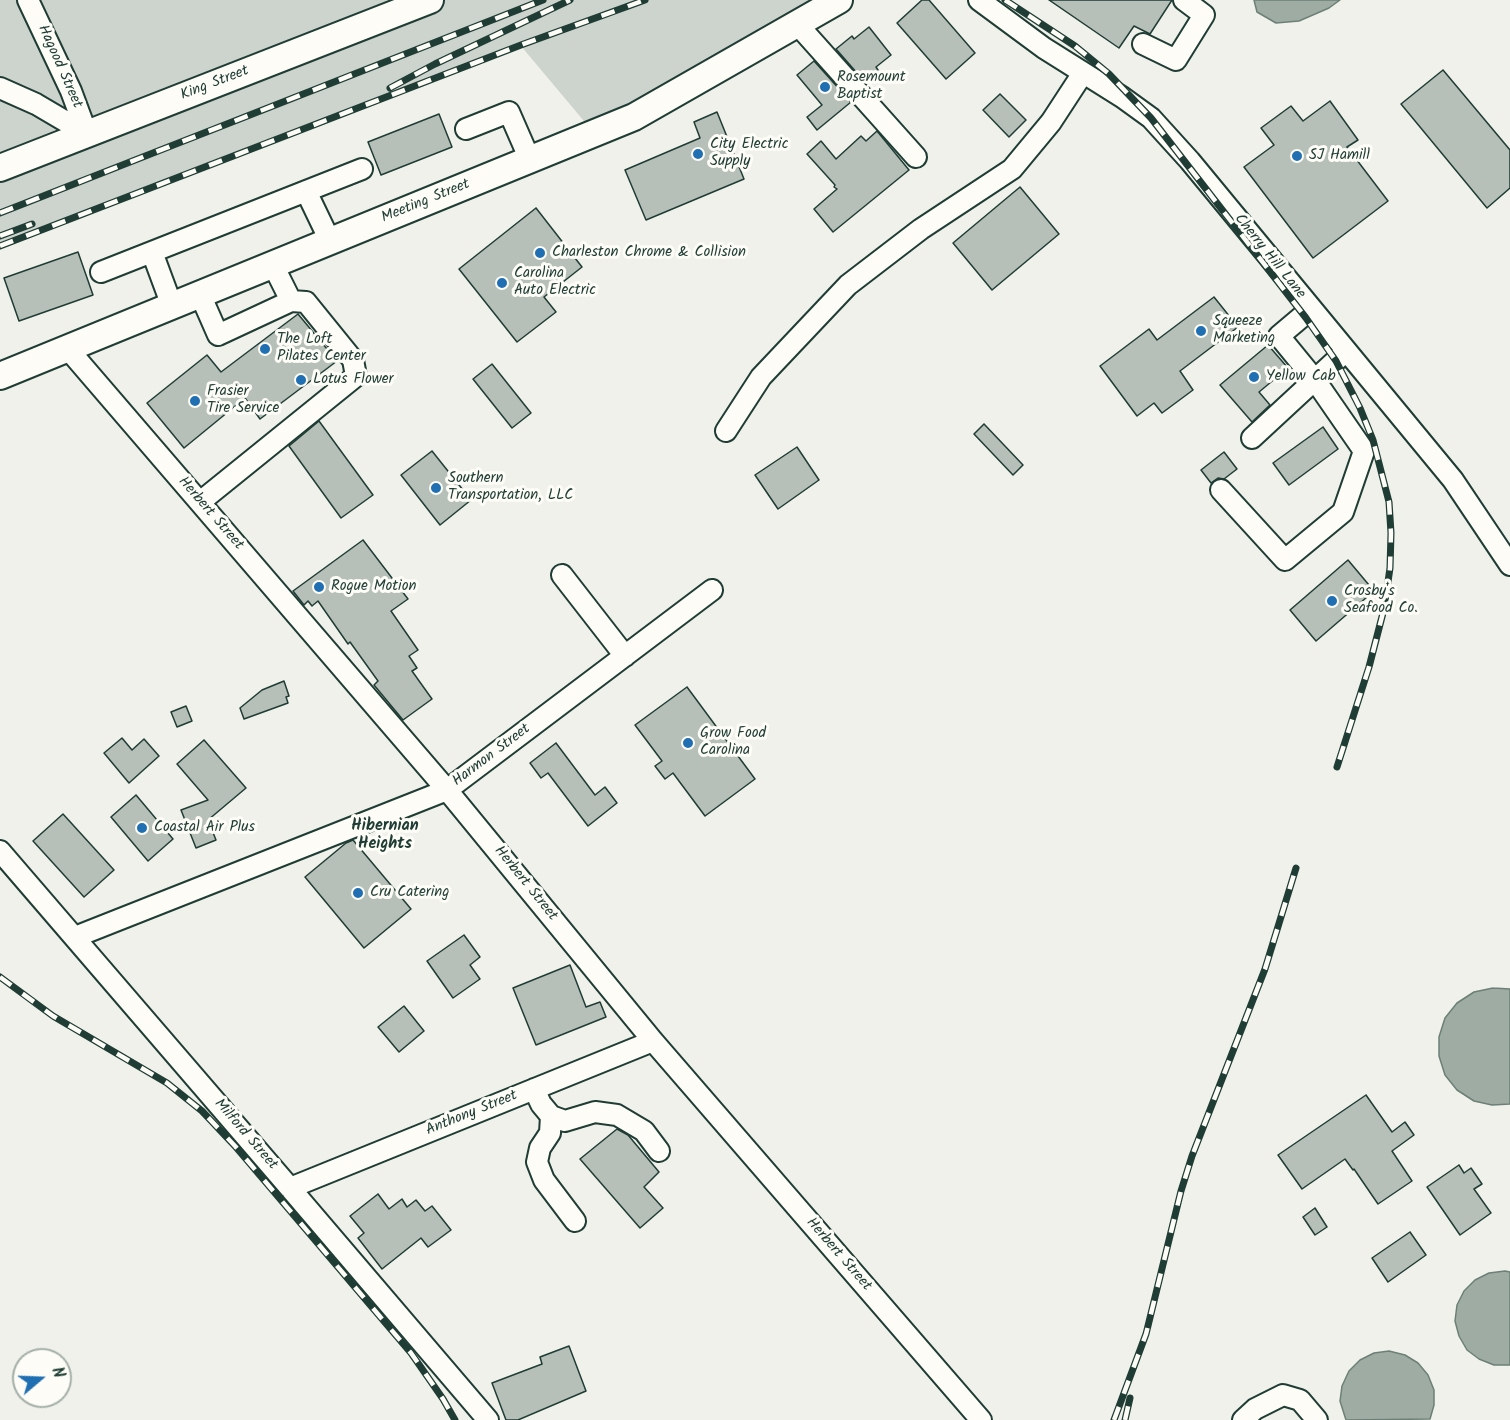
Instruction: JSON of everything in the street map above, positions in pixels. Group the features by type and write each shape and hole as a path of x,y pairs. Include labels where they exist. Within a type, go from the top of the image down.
{"main road":[{"name":"King Street","path":"0,168 430,0"},
{"name":"Meeting Street","path":"0,376 634,117 839,0"}],"street":[{"name":"Hagood Street","path":"28,0 71,91 87,134"},
{"name":"Cherry Hill Lane","path":"979,0 1044,48 1151,118 1190,160 1453,480 1510,565"},
{"path":"1143,44 1176,60 1204,15 1184,0"},
{"path":"798,25 916,157"},
{"path":"726,431 761,377 848,285 921,229 1012,169 1051,122 1083,73"},
{"path":"0,88 36,104 87,134"},
{"path":"466,129 509,112 530,160"},
{"path":"101,272 362,169"},
{"path":"306,191 330,242"},
{"path":"152,252 172,306"},
{"path":"273,265 291,301"},
{"path":"200,294 218,335 291,301 306,302 353,360 356,376 200,502"},
{"path":"1221,490 1285,560 1343,512 1364,451 1315,380 1279,336 1311,309"},
{"name":"Herbert Street","path":"68,349 447,790 653,1041 981,1420"},
{"path":"1252,438 1346,351"},
{"path":"562,575 625,656"},
{"name":"Harmon Street","path":"75,937 447,790 712,590"},
{"name":"Milford Street","path":"0,851 488,1420"},
{"name":"Anthony Street","path":"291,1188 653,1041"},
{"path":"534,1089 541,1104 551,1116 566,1121 595,1112 617,1115 644,1131 659,1152"},
{"path":"551,1116 550,1133 540,1148 537,1162 544,1180 575,1221"},
{"path":"1243,1420 1255,1409 1283,1395 1300,1400 1317,1420"}],"shaded area":[{"path":"0,0 839,0 594,133 521,46 0,246"},
{"path":"1254,0 1340,0 1329,8 1299,21 1276,23 1257,12"},
{"path":"1493,988 1510,989 1510,1104 1492,1105 1474,1101 1457,1090 1445,1075 1439,1056 1439,1037 1445,1018 1457,1003 1474,992"},
{"path":"1510,1272 1510,1365 1494,1365 1479,1359 1467,1350 1459,1336 1455,1321 1457,1305 1464,1291 1475,1280 1489,1273"},
{"path":"1389,1351 1405,1355 1418,1363 1428,1375 1434,1390 1434,1405 1430,1419 1346,1420 1340,1401 1342,1386 1349,1371 1360,1360 1374,1353"}],"building":[{"path":"922,0 929,0 975,53 946,79 897,23"},
{"path":"1049,0 1172,0 1150,34 1134,26 1119,48"},
{"path":"869,27 891,55 864,81 836,49 852,36 854,39"},
{"name":"Rosemount Baptist","path":"814,61 851,102 817,130 807,117 822,105 797,75"},
{"path":"1443,70 1510,150 1510,188 1487,208 1401,104"},
{"path":"1000,94 1026,120 1009,137 983,110"},
{"path":"1330,101 1358,140 1347,147 1388,201 1313,258 1244,167 1274,145 1261,128 1291,106 1303,121"},
{"name":"City Electric Supply","path":"717,112 744,179 646,220 625,170 700,138 694,122"},
{"path":"439,114 452,147 381,175 368,142"},
{"path":"877,131 909,170 833,232 814,209 837,189 807,154 821,141 836,159 861,136 866,141"},
{"path":"1020,187 1059,234 992,290 953,243"},
{"path":"536,208 582,267 544,297 556,312 517,342 459,269"},
{"path":"78,252 93,295 19,321 4,278"},
{"path":"1214,297 1238,327 1180,371 1193,390 1162,413 1154,403 1137,416 1100,366 1149,329 1157,340"},
{"path":"298,314 337,361 260,419 245,398 184,448 147,403 207,355 221,372"},
{"name":"Yellow Cab","path":"1268,345 1288,368 1259,392 1270,405 1252,422 1220,385"},
{"path":"492,364 531,413 512,428 473,379"},
{"path":"319,421 373,495 341,518 289,446"},
{"path":"984,424 1023,465 1013,475 974,434"},
{"path":"1323,427 1338,449 1289,485 1273,463"},
{"path":"797,447 819,480 778,509 755,475"},
{"name":"Southern Transportation, LLC","path":"432,451 471,500 440,525 401,475"},
{"path":"1224,452 1237,469 1224,479 1218,478 1211,483 1201,470"},
{"path":"363,540 408,599 391,611 418,650 409,656 417,668 412,671 432,699 403,720 374,685 378,681 318,601 312,606 308,601 304,605 293,591"},
{"name":"Crosby's Seafood Co.","path":"1348,560 1374,591 1316,641 1290,610"},
{"path":"284,681 289,696 286,697 288,703 244,719 240,708 262,690"},
{"name":"Grow Food Carolina","path":"687,687 755,779 705,816 673,773 665,779 655,766 662,761 635,725"},
{"path":"186,706 192,721 177,727 171,712"},
{"path":"122,738 132,750 144,739 159,756 129,783 104,753"},
{"path":"204,740 246,788 208,820 216,840 196,848 181,810 208,800 177,764"},
{"path":"556,743 595,795 605,787 617,803 588,826 548,773 541,778 530,763"},
{"name":"Coastal Air Plus","path":"136,795 173,839 148,861 111,817"},
{"path":"63,814 114,870 84,897 33,841"},
{"name":"Cru Catering","path":"353,840 411,909 364,948 305,877 346,843"},
{"path":"464,935 480,957 470,965 480,979 453,998 427,961"},
{"path":"570,965 586,1007 600,1002 606,1017 536,1045 513,988"},
{"path":"404,1006 424,1031 399,1052 378,1027"},
{"path":"1366,1095 1392,1132 1405,1122 1414,1135 1392,1151 1412,1181 1378,1204 1345,1159 1302,1189 1278,1155"},
{"path":"617,1129 628,1135 659,1172 644,1187 663,1208 640,1228 580,1159"},
{"path":"1459,1165 1464,1173 1471,1168 1482,1184 1474,1189 1491,1213 1460,1235 1427,1187"},
{"path":"378,1194 389,1209 402,1199 407,1207 416,1200 425,1211 432,1206 451,1230 428,1247 421,1238 382,1269 358,1238 364,1233 350,1216"},
{"path":"1315,1208 1327,1227 1315,1235 1303,1217"},
{"path":"1410,1232 1426,1255 1388,1282 1372,1258"},
{"path":"569,1346 586,1391 518,1420 506,1420 492,1383 542,1364 540,1357"}],"railway":[{"path":"0,213 543,0"},
{"path":"390,88 570,0"},
{"path":"0,246 521,45 645,0"},
{"path":"1005,0 1075,46 1109,74 1151,118 1306,318 1336,361 1360,408 1373,440 1389,502 1390,568 1384,609 1369,667 1337,767"},
{"path":"0,236 32,224"},
{"path":"1114,1420 1146,1334 1181,1191 1192,1156 1265,969 1296,868"},
{"path":"0,977 53,1016 167,1083 202,1111 235,1146 411,1353 455,1420"},
{"path":"1125,1420 1130,1398"}],"place":[{"name":"Rosemount Baptist","path":"825,87"},
{"name":"City Electric Supply","path":"698,154"},
{"name":"SJ Hamill","path":"1297,156"},
{"name":"Charleston Chrome & Collision","path":"540,253"},
{"name":"Carolina Auto Electric","path":"502,283"},
{"name":"Squeeze Marketing","path":"1201,331"},
{"name":"The Loft Pilates Center","path":"265,349"},
{"name":"Yellow Cab","path":"1254,377"},
{"name":"Lotus Flower","path":"301,380"},
{"name":"Frasier Tire Service","path":"195,401"},
{"name":"Southern Transportation, LLC","path":"436,488"},
{"name":"Rogue Motion","path":"319,587"},
{"name":"Crosby's Seafood Co.","path":"1332,601"},
{"name":"Grow Food Carolina","path":"688,743"},
{"name":"Coastal Air Plus","path":"142,828"},
{"name":"Cru Catering","path":"358,893"}],"district":[{"name":"Hibernian Heights","path":"385,836"}]}
